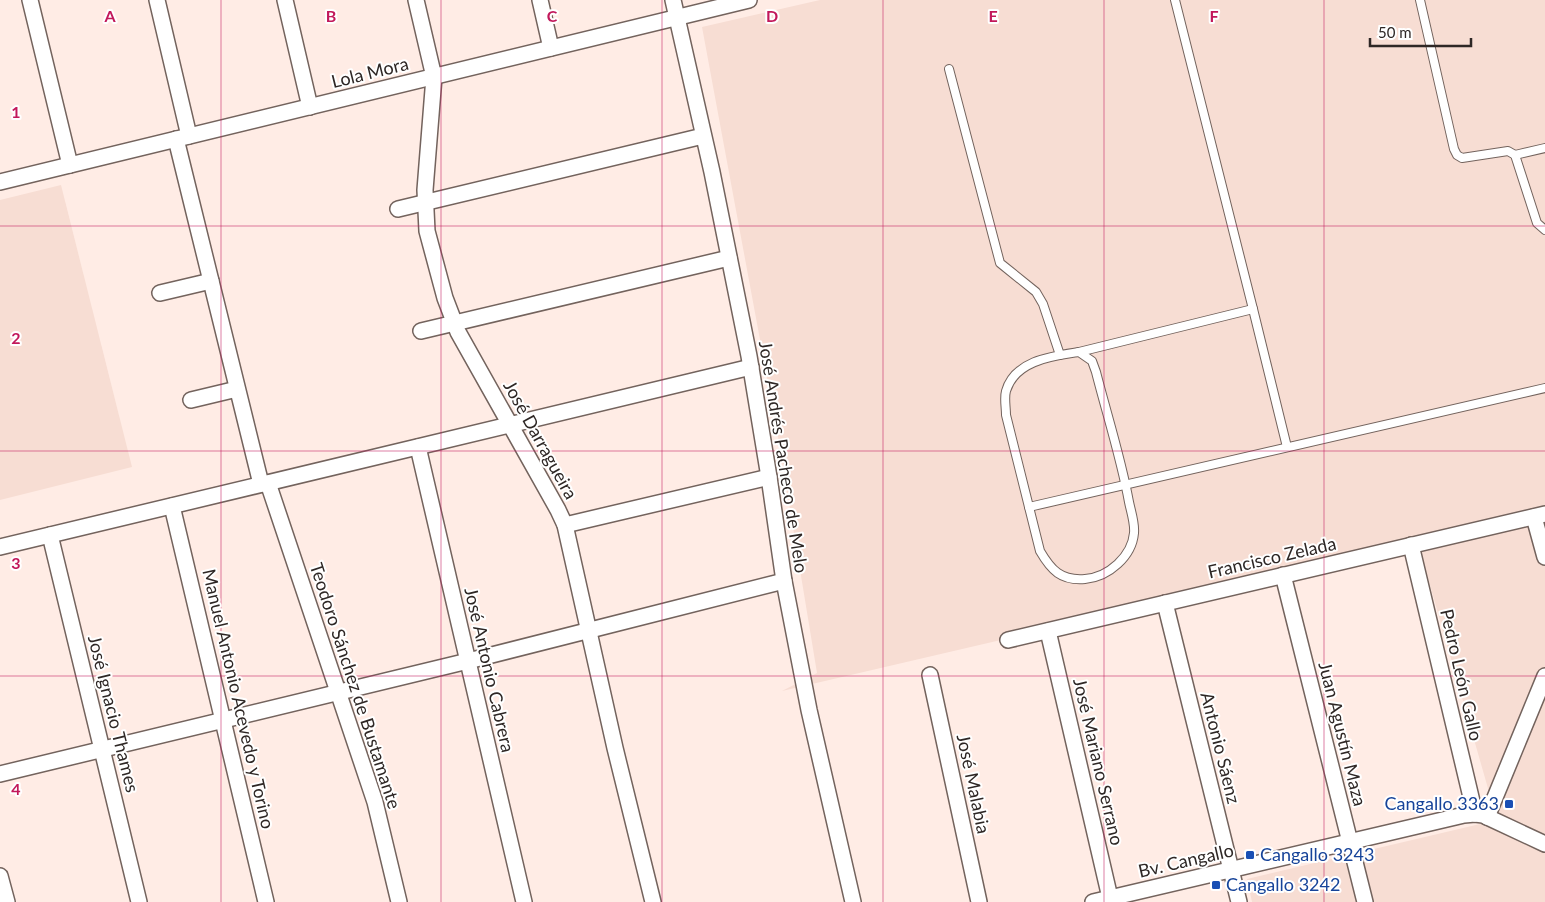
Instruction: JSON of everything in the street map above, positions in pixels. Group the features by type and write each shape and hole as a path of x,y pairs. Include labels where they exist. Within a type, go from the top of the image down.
{"street":[{"path":"30,0 70,165"},
{"path":"157,0 183,137"},
{"path":"285,0 310,107"},
{"name":"José Darragueira","path":"416,0 434,77 425,190 427,231 445,298 458,332 565,525 615,748 653,902"},
{"path":"540,0 552,48"},
{"path":"673,0 677,18"},
{"name":"Lola Mora","path":"0,182 749,0"},
{"name":"José Andrés Pacheco de Melo","path":"677,18 751,367 770,477 784,581 809,710 853,902"},
{"path":"398,209 703,136"},
{"name":"Teodoro Sánchez de Bustamante","path":"183,137 211,281 237,389 265,483 375,802 399,902"},
{"path":"421,331 729,258"},
{"path":"160,293 211,281"},
{"path":"0,547 751,367"},
{"path":"191,400 237,389"},
{"name":"José Antonio Cabrera","path":"418,447 524,902"},
{"path":"565,525 770,477"},
{"name":"Manuel Antonio Acevedo y Torino","path":"172,506 266,902"},
{"path":"1540,515 1545,557"},
{"name":"Francisco Zelada","path":"1008,640 1540,515"},
{"name":"José Ignacio Thames","path":"50,535 139,902"},
{"name":"Pedro León Gallo","path":"1412,545 1481,815"},
{"name":"Juan Agustín Maza","path":"1283,575 1365,902"},
{"path":"0,774 468,661 784,581"},
{"name":"Antonio Sáenz","path":"1165,603 1239,902"},
{"name":"José Mariano Serrano","path":"1048,631 1110,900"},
{"name":"José Malabia","path":"930,675 979,902"},
{"path":"1545,676 1481,815 1545,844"},
{"name":"Bv. Cangallo","path":"1093,902 1110,900 1464,814 1481,815"},
{"path":"0,876 7,902"}],"lane":[{"path":"1175,0 1288,447"},
{"path":"1420,0 1457,155 1462,158 1508,151 1515,154 1545,148"},
{"path":"949,69 1000,263 1036,292 1060,355"},
{"path":"1515,154 1536,222 1545,230"},
{"path":"1079,352 1092,361 1096,372 1126,485 1134,531 1132,546 1121,561 1108,572 1089,579 1073,580 1058,574 1048,566 1040,551 1006,414 1006,393 1009,383 1018,372 1036,361 1253,309"},
{"path":"1029,506 1545,388"}],"shaded area":[{"path":"820,0 1545,0 1545,902 1252,902 1247,879 1497,820 1418,543 782,691 817,673 779,442 702,27"},
{"path":"61,185 132,467 0,500 0,200"}],"place":[{"name":"Cangallo 3363","path":"1509,804"},
{"name":"Cangallo 3243","path":"1250,855"},
{"name":"Cangallo 3242","path":"1216,885"}]}
